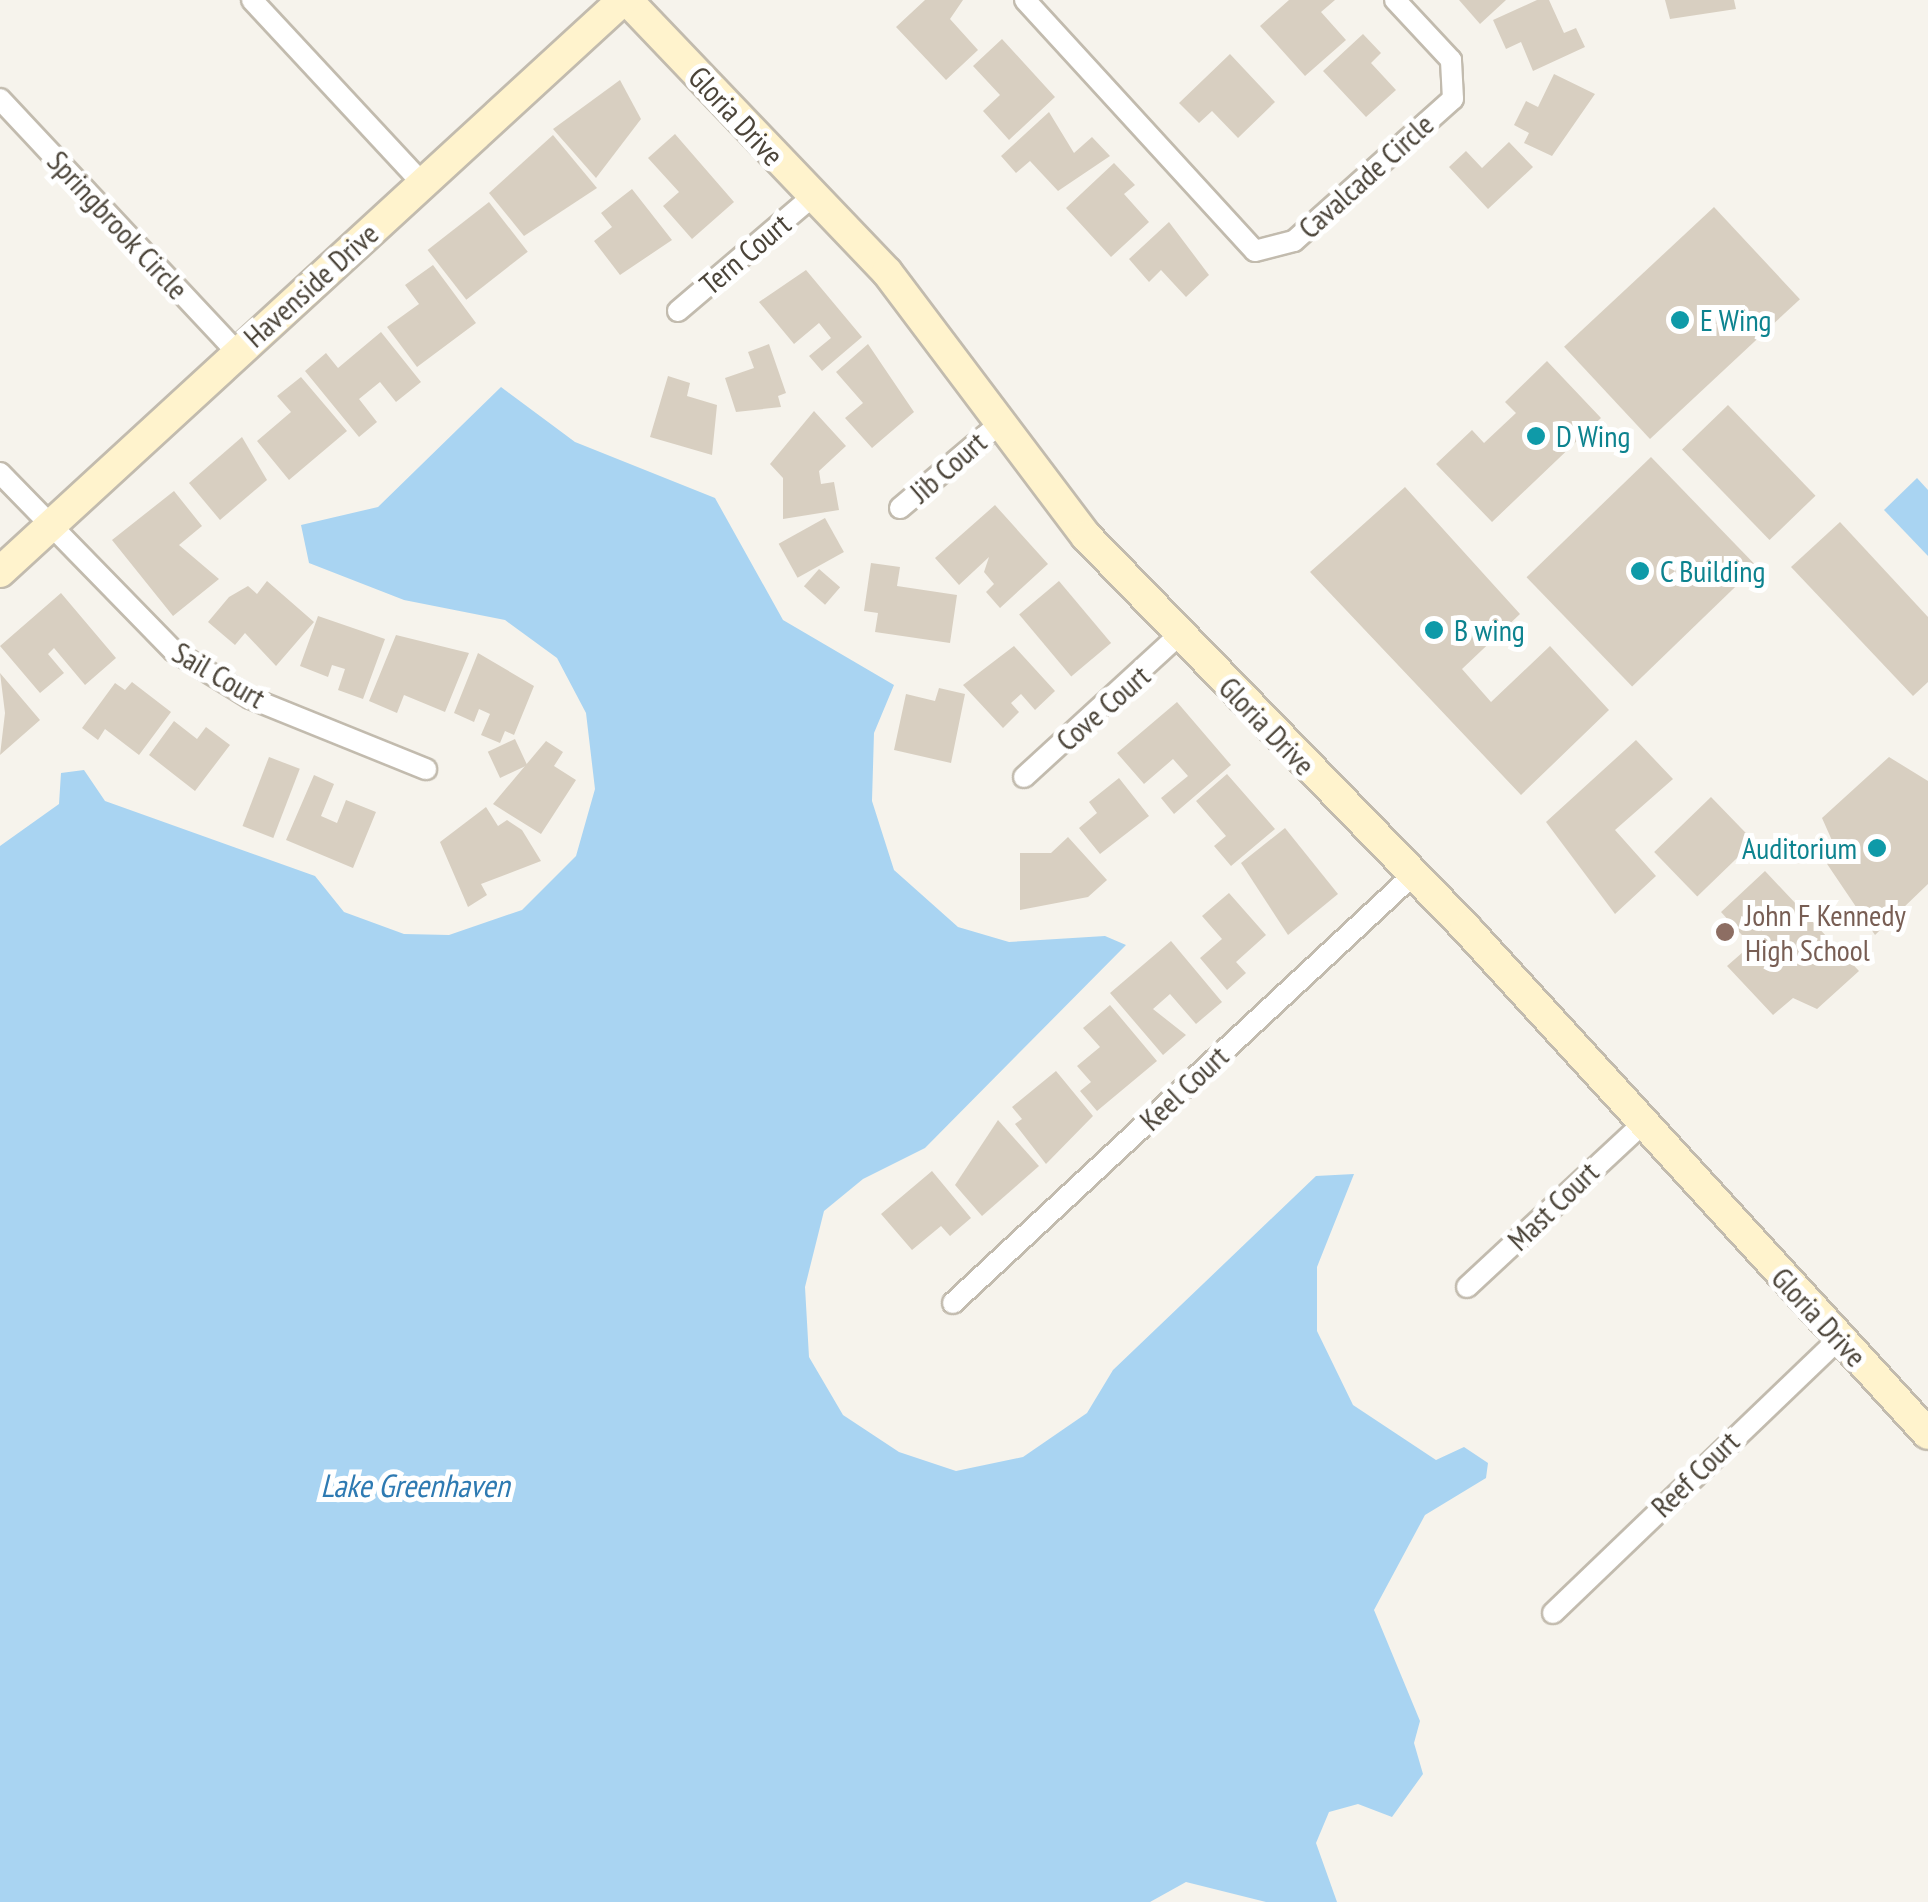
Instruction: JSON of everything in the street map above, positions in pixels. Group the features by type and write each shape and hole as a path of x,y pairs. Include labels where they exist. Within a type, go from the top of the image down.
{"street":[{"path":"252,0 424,185"},
{"name":"Havenside Drive","path":"0,572 236,351 625,0"},
{"name":"Gloria Drive","path":"625,0 886,272 996,426 1179,635 1414,874 1640,1126 1928,1434"},
{"name":"Cavalcade Circle","path":"1026,0 1256,251 1294,241 1453,99 1451,60 1395,0"},
{"name":"Springbrook Circle","path":"0,99 236,351"},
{"name":"Tern Court","path":"678,311 812,197"},
{"name":"Jib Court","path":"900,508 996,426"},
{"name":"Sail Court","path":"0,473 138,619 214,678 426,769"},
{"name":"Cove Court","path":"1024,777 1179,635"},
{"name":"Keel Court","path":"953,1303 1414,874"},
{"name":"Mast Court","path":"1467,1288 1640,1126"},
{"name":"Reef Court","path":"1553,1613 1839,1340"}],"water":[{"name":"Lake Greenhaven","path":"501,387 575,442 715,498 783,620 894,685 874,733 872,801 894,870 958,927 1009,942 1105,936 1126,945 925,1148 863,1179 824,1211 805,1287 809,1357 843,1415 899,1452 956,1471 1023,1457 1087,1413 1113,1370 1316,1176 1354,1174 1317,1267 1317,1331 1353,1405 1436,1460 1464,1447 1488,1463 1486,1478 1425,1515 1374,1610 1420,1721 1414,1743 1423,1774 1392,1817 1358,1804 1329,1812 1316,1843 1337,1902 1266,1902 1186,1882 1150,1902 0,1902 0,846 59,804 61,773 84,770 105,801 315,876 344,912 404,934 449,935 522,910 576,856 595,789 586,713 557,658 505,620 404,600 309,563 301,525 378,507"},
{"path":"1917,478 1928,490 1928,556 1884,510"}],"building":[{"path":"925,0 963,0 950,19 978,50 946,80 896,27"},
{"path":"1289,0 1335,0 1321,12 1346,40 1305,76 1260,26"},
{"path":"1459,0 1506,0 1480,24"},
{"path":"1537,0 1549,0 1564,33 1576,28 1585,47 1533,71 1521,42 1506,49 1493,20"},
{"path":"1665,0 1734,0 1736,9 1670,19"},
{"path":"1363,34 1381,53 1371,63 1396,90 1366,117 1323,71"},
{"path":"1002,39 1055,97 1009,140 983,111 1000,95 973,66"},
{"path":"1230,54 1275,102 1238,138 1212,111 1199,123 1179,103"},
{"path":"1554,74 1595,94 1552,156 1524,143 1529,133 1514,125 1526,101 1538,107"},
{"path":"620,80 641,119 596,178 553,129"},
{"path":"1049,112 1074,153 1092,137 1110,156 1058,191 1030,161 1016,173 1001,156"},
{"path":"675,134 734,202 692,239 663,206 679,192 648,158"},
{"path":"553,135 597,188 524,236 489,193"},
{"path":"1509,142 1533,167 1488,209 1449,167 1466,151 1482,168"},
{"path":"1114,163 1135,185 1124,194 1149,222 1111,257 1066,208"},
{"path":"632,189 672,240 620,275 594,241 612,227 601,213"},
{"path":"489,202 528,252 466,300 428,250"},
{"name":"E Wing","path":"1714,207 1800,299 1650,439 1564,347"},
{"path":"1169,222 1209,275 1186,297 1161,270 1149,282 1129,259"},
{"path":"433,265 476,323 417,367 387,327 419,304 405,285"},
{"path":"806,270 862,337 822,371 809,356 831,338 819,323 794,344 759,302"},
{"path":"381,332 421,382 396,402 380,382 359,399 377,422 359,437 305,371 326,353 338,368"},
{"path":"769,344 786,393 778,396 781,407 736,412 725,378 754,368 748,352"},
{"path":"868,344 914,412 872,448 845,418 863,403 836,372"},
{"name":"D Wing","path":"1547,361 1601,418 1492,522 1436,464 1472,430 1484,443 1516,413 1505,402"},
{"path":"668,376 690,383 687,396 717,405 712,455 650,437"},
{"path":"301,377 347,431 289,480 257,441 291,412 277,396"},
{"path":"1728,405 1816,496 1769,540 1682,449"},
{"path":"814,411 846,446 819,471 821,484 834,482 839,510 783,519 783,478 770,464"},
{"path":"242,437 267,480 220,520 189,483"},
{"name":"C Building","path":"1651,457 1757,566 1632,687 1527,577"},
{"name":"B wing","path":"1405,487 1520,614 1462,669 1491,702 1550,646 1609,710 1521,795 1310,572"},
{"path":"174,491 202,526 179,545 219,579 173,616 112,540"},
{"path":"995,505 1048,564 1000,608 986,592 994,584 984,572 989,557 959,585 935,558"},
{"path":"825,518 844,552 798,578 779,544"},
{"path":"1840,522 1928,617 1928,682 1913,696 1791,567"},
{"path":"871,563 900,567 897,586 957,595 950,643 875,632 878,613 864,611"},
{"path":"819,569 840,587 825,605 804,586"},
{"path":"267,581 314,622 276,666 245,633 235,645 208,622 229,597 248,586 257,594"},
{"path":"1059,581 1111,643 1071,676 1019,614"},
{"path":"61,593 116,658 85,685 54,648 48,654 64,673 40,693 0,646"},
{"path":"318,616 385,639 363,699 338,690 345,669 332,665 328,677 300,666"},
{"path":"396,635 469,653 445,712 404,695 397,713 369,701"},
{"path":"1014,646 1055,691 1035,710 1021,694 1011,703 1019,712 1003,728 963,685"},
{"path":"478,653 534,686 514,735 505,731 500,743 481,735 490,714 479,709 474,722 454,713"},
{"path":"0,673 40,720 0,755 5,713"},
{"path":"132,682 171,712 139,755 105,729 98,740 82,728 115,683 125,690"},
{"path":"939,688 965,694 951,763 894,750 906,694 935,701"},
{"path":"1177,702 1231,765 1174,814 1161,798 1188,776 1173,759 1144,784 1117,753"},
{"path":"174,721 197,739 206,727 230,745 195,791 149,755"},
{"path":"515,739 527,765 500,778 488,752"},
{"path":"1636,740 1673,779 1615,830 1656,876 1615,914 1546,822"},
{"path":"546,741 563,752 554,766 576,780 541,834 493,804"},
{"path":"269,757 300,769 273,838 242,826"},
{"name":"Auditorium","path":"1889,757 1928,781 1928,884 1875,935 1819,852 1834,845 1822,818"},
{"path":"1227,774 1275,829 1231,866 1214,846 1226,836 1196,801"},
{"path":"314,775 334,784 321,816 337,823 346,800 376,812 353,868 286,840"},
{"path":"1119,778 1149,816 1100,854 1079,828 1097,813 1089,802"},
{"path":"1711,797 1754,842 1697,896 1654,852"},
{"path":"486,807 498,826 507,820 522,830 541,861 481,884 487,895 468,907 440,842"},
{"path":"1285,828 1338,894 1288,935 1241,863"},
{"path":"1068,837 1107,880 1088,897 1020,910 1020,853 1051,853"},
{"path":"1765,871 1859,971 1817,1009 1793,998 1773,1015 1727,966 1751,945 1721,912"},
{"path":"1229,893 1266,935 1236,962 1246,973 1227,990 1200,958 1222,939 1202,916"},
{"path":"1171,941 1222,1002 1196,1024 1170,994 1153,1009 1186,1035 1163,1055 1110,993"},
{"path":"1110,1005 1157,1061 1097,1111 1080,1091 1091,1082 1077,1066 1100,1047 1083,1028"},
{"path":"1056,1071 1093,1116 1046,1164 1015,1124 1022,1119 1012,1107"},
{"path":"998,1120 1039,1166 982,1216 955,1185"},
{"path":"932,1171 971,1218 950,1236 941,1226 912,1250 881,1214"}],"place":[{"name":"E Wing","path":"1680,320"},
{"name":"D Wing","path":"1536,436"},
{"name":"C Building","path":"1640,571"},
{"name":"B wing","path":"1434,630"},
{"name":"Auditorium","path":"1877,848"},
{"name":"John F Kennedy High School","path":"1725,932"}]}
